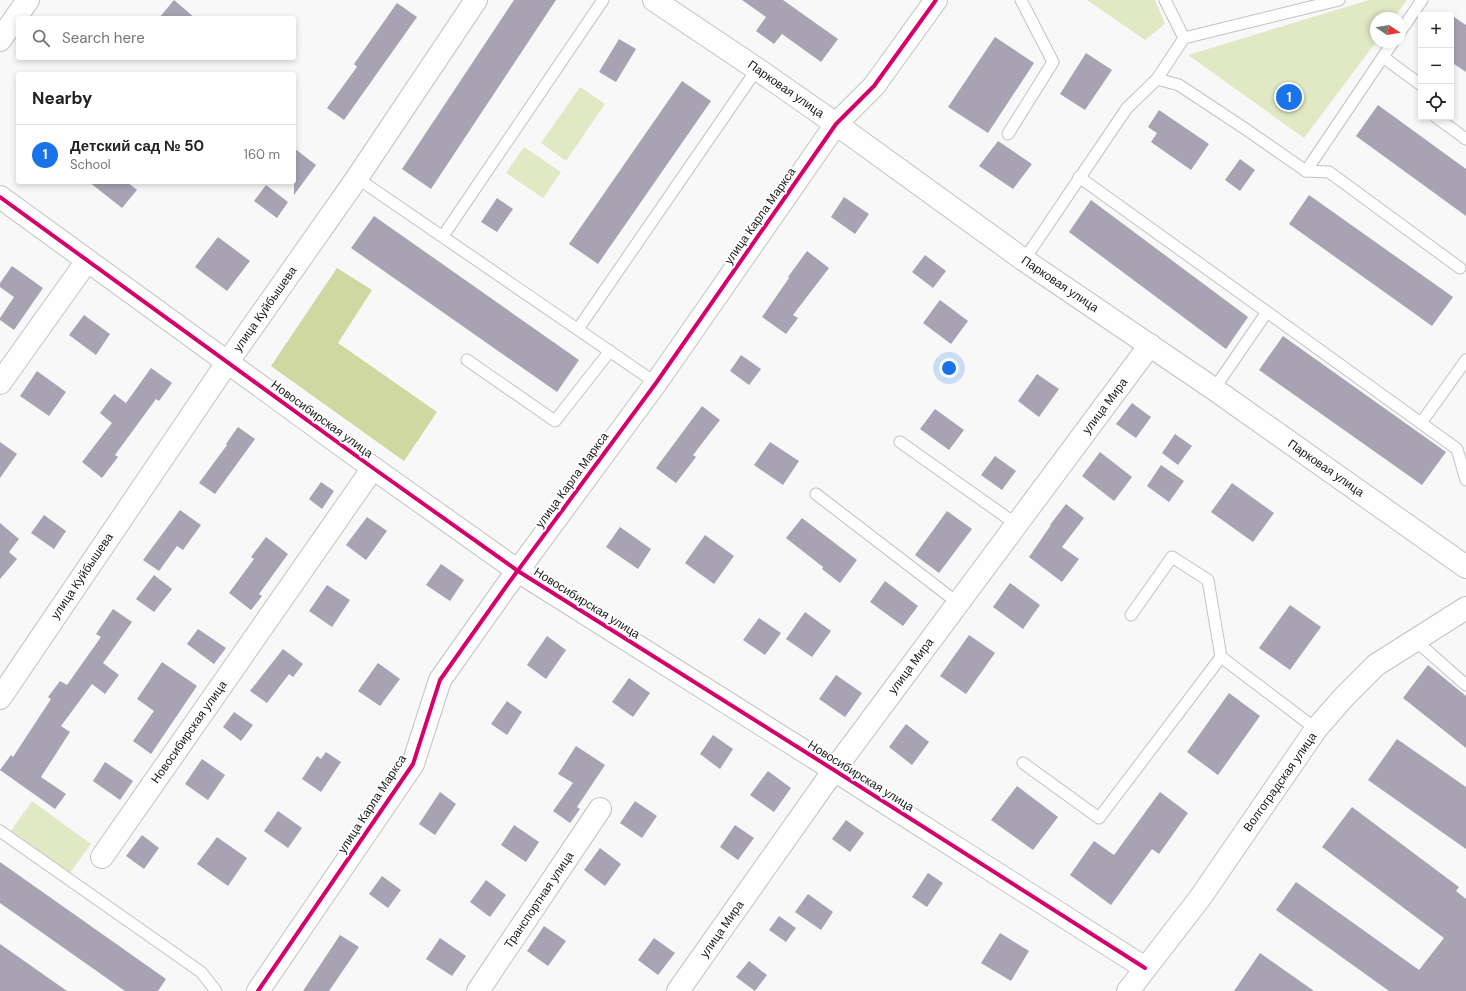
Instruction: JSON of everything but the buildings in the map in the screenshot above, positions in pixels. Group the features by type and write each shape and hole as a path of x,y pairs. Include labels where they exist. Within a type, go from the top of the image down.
{"street":[{"path":"17,16 28,0"},
{"name":"улица Куйбышева","path":"0,698 227,363 357,178 476,0"},
{"name":"Парковая улица","path":"654,0 836,124 1024,260 1214,389 1466,566"},
{"name":"улица Карла Маркса","path":"258,991 413,764 440,680 656,383 836,124 874,86 936,0"},
{"path":"0,40 16,17"},
{"name":"Новосибирская улица","path":"0,197 227,363 518,571 1145,968"},
{"path":"0,383 87,261"},
{"name":"улица Мира","path":"678,991 834,770 1150,345"},
{"name":"Новосибирская улица","path":"102,857 373,468"},
{"name":"Волгоградская улица","path":"1128,991 1200,898 1316,729 1343,698 1376,665 1466,608"},
{"name":"Транспортная улица","path":"478,991 600,808"}],"lane":[{"path":"443,236 603,0"},
{"path":"1008,134 1053,62 1021,0"},
{"path":"1165,0 1184,38"},
{"path":"1024,260 1127,108 1157,79 1184,38 1339,0"},
{"path":"1406,23 1422,0"},
{"path":"1306,172 1389,48"},
{"path":"1383,57 1420,84"},
{"path":"578,329 758,70"},
{"path":"1157,79 1179,85 1244,128 1306,172 1329,172 1460,268"},
{"path":"1440,120 1466,139"},
{"path":"1079,177 1457,449 1466,480"},
{"path":"357,178 656,383"},
{"path":"1214,389 1267,312"},
{"path":"467,360 555,421 610,351"},
{"path":"1421,423 1466,360"},
{"path":"900,442 1016,524"},
{"path":"816,494 958,603"},
{"path":"1130,615 1172,557 1208,580 1221,658 1316,729"},
{"path":"1416,641 1466,685"},
{"path":"1023,763 1099,818 1221,658"},
{"path":"0,831 201,972 216,991"}],"green space":[{"path":"1087,0 1155,0 1165,24 1145,40"},
{"path":"1369,0 1407,0 1398,12 1370,12 1370,48 1372,48 1304,138 1188,55"},
{"path":"580,87 605,104 566,161 541,143"},
{"path":"524,147 561,172 543,198 506,173"},
{"path":"337,268 372,290 338,343 437,412 404,461 271,366"},
{"path":"32,801 91,844 67,877 8,835"}],"cycle path":[{"path":"258,991 413,764 440,680 505,588 656,383 836,124 874,86 936,0"},
{"path":"0,197 373,468 518,571 1145,968"}],"place":[{"name":"Детский сад № 50","path":"1289,97"}]}
